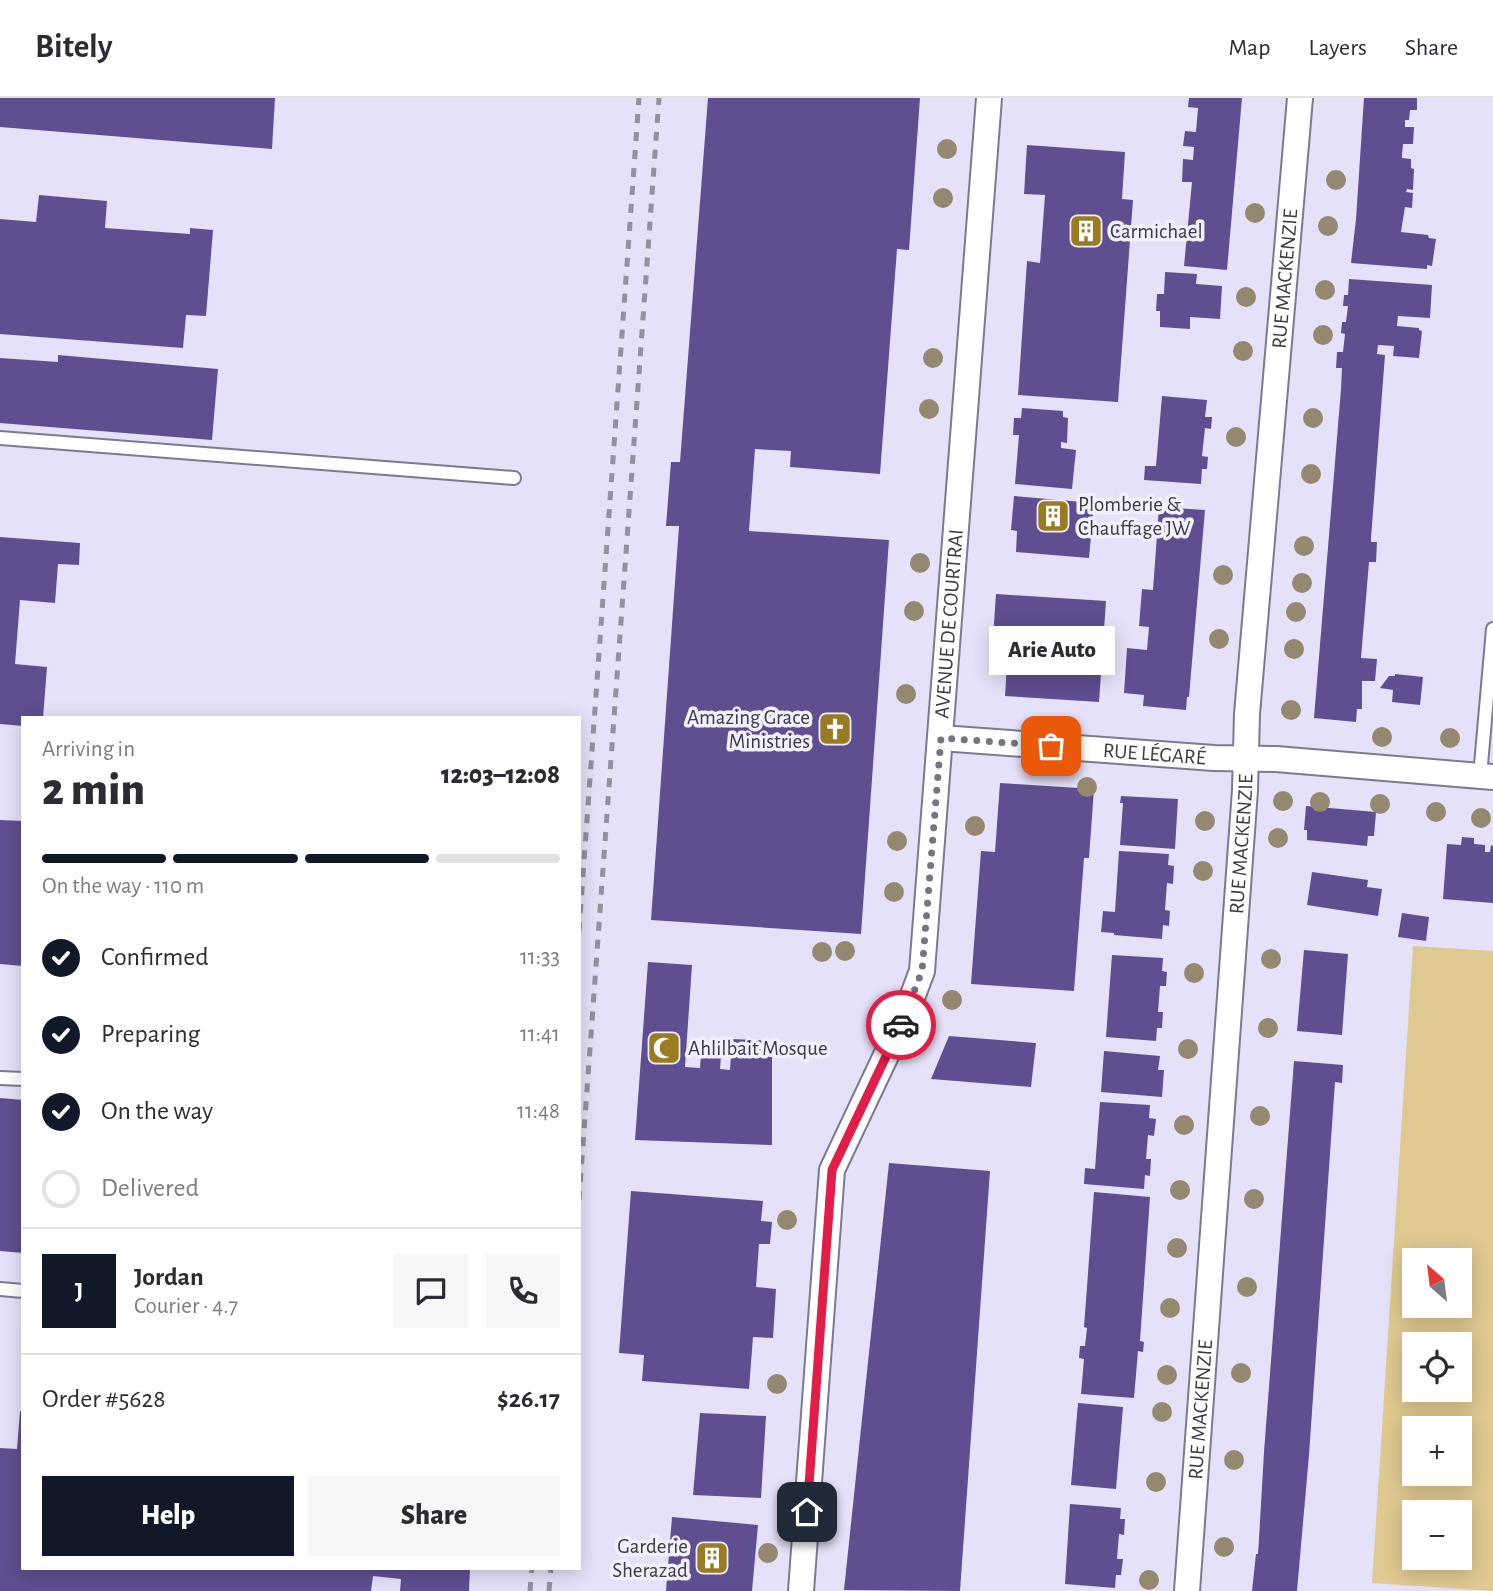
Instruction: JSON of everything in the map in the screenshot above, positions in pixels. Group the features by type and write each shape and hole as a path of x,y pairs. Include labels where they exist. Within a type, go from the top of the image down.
{"street":[{"name":"AVENUE DE COURTRAI","path":"801,1591 832,1170 907,1011 922,971 989,98"},
{"name":"RUE MACKENZIE","path":"1187,1591 1247,758 1247,714 1300,98"},
{"name":"RUE LÉGARÉ","path":"941,738 1105,751 1276,759 1486,776"}],"lane":[{"path":"0,438 514,478"},
{"path":"1486,776 1493,629"},
{"path":"0,1078 21,1079"},
{"path":"0,1289 21,1291"}],"shaded area":[{"path":"1413,946 1493,951 1493,1591 1372,1583"}],"building":[{"path":"0,98 275,98 272,149 0,127"},
{"path":"708,98 920,98 909,250 897,249 880,474 790,467 791,451 755,449 749,531 889,540 861,934 651,920 679,526 666,526 671,462 680,462"},
{"path":"1189,98 1242,98 1227,270 1184,266 1192,182 1182,182 1183,159 1193,160 1194,147 1183,146 1185,131 1196,132 1198,108 1188,107"},
{"path":"1364,98 1417,98 1417,110 1410,110 1409,120 1405,120 1405,127 1414,127 1413,144 1403,144 1402,158 1411,159 1411,168 1414,169 1413,190 1407,189 1406,192 1413,193 1412,208 1405,207 1401,232 1428,235 1429,238 1436,239 1432,266 1427,265 1427,269 1351,263"},
{"path":"1027,145 1125,152 1122,199 1133,200 1118,402 1018,395 1027,261 1040,263 1045,195 1024,194"},
{"path":"39,195 107,201 105,228 190,234 190,228 213,230 206,316 186,315 183,348 0,334 0,219 36,222"},
{"path":"1165,272 1197,274 1196,284 1222,286 1220,319 1190,317 1190,329 1160,327 1160,311 1156,311 1157,294 1164,294"},
{"path":"1349,279 1432,285 1430,318 1398,316 1397,326 1419,328 1422,331 1419,358 1393,356 1394,346 1378,345 1377,354 1385,355 1371,538 1371,542 1377,542 1376,562 1369,562 1361,658 1377,659 1375,681 1362,681 1362,709 1357,709 1356,722 1314,718 1341,389 1342,368 1336,368 1337,352 1343,352 1345,334 1341,333 1342,322 1346,322 1348,306 1343,306 1344,295 1348,295"},
{"path":"58,355 218,369 212,440 0,423 0,358 58,362"},
{"path":"1162,396 1207,400 1205,417 1212,417 1211,429 1205,428 1202,456 1208,457 1207,469 1202,469 1201,484 1144,480 1145,466 1156,466"},
{"path":"1022,408 1063,411 1063,417 1068,418 1067,443 1061,442 1061,448 1076,450 1072,489 1015,484 1019,435 1013,435 1014,418 1021,418"},
{"name":"Plomberie & Chauffage JW","path":"1014,496 1094,503 1089,558 1016,552 1017,531 1011,530"},
{"path":"1159,507 1205,510 1186,710 1143,706 1144,695 1124,693 1127,648 1147,650 1149,627 1139,626 1142,589 1153,590"},
{"path":"0,537 80,543 79,565 58,564 55,603 20,600 15,664 47,667 43,716 21,716 21,726 0,724"},
{"path":"996,594 1106,601 1099,702 1005,696 1008,646 1084,650 1084,644 993,638"},
{"path":"1395,674 1423,677 1420,705 1392,702 1393,690 1380,688 1389,676"},
{"path":"1000,783 1094,789 1089,858 1084,858 1074,991 971,984 981,851 995,852"},
{"path":"1121,796 1178,799 1175,849 1120,845 1123,803 1120,803"},
{"path":"1306,806 1376,812 1374,836 1368,836 1367,846 1307,840 1307,830 1304,830"},
{"path":"0,820 21,821 21,966 0,964"},
{"path":"1462,837 1474,838 1474,844 1485,845 1485,852 1490,852 1491,845 1493,846 1493,903 1443,899 1447,844 1461,845"},
{"path":"1119,851 1169,854 1168,865 1174,866 1173,884 1167,883 1165,910 1170,911 1169,926 1163,925 1162,939 1101,932 1103,911 1115,912"},
{"path":"1312,872 1368,880 1367,887 1382,889 1378,916 1307,905"},
{"path":"1402,913 1429,917 1426,941 1398,937"},
{"path":"1304,950 1348,954 1342,1035 1297,1031"},
{"path":"1112,955 1163,958 1162,971 1167,972 1166,986 1160,986 1158,1012 1163,1012 1162,1028 1157,1028 1156,1041 1106,1037"},
{"name":"Ahlilbait Mosque","path":"648,962 692,965 685,1067 700,1068 701,1054 721,1056 720,1069 730,1070 732,1039 772,1041 772,1145 635,1140"},
{"path":"949,1036 1036,1043 1031,1087 931,1079"},
{"path":"1104,1051 1160,1056 1158,1070 1164,1070 1162,1097 1101,1092"},
{"path":"1294,1061 1343,1065 1342,1083 1335,1082 1297,1591 1252,1591 1258,1554"},
{"path":"0,1098 21,1100 21,1253 0,1251"},
{"path":"1100,1102 1150,1105 1149,1118 1156,1119 1154,1136 1148,1135 1146,1159 1151,1159 1150,1176 1145,1175 1144,1189 1084,1184 1085,1168 1095,1169"},
{"path":"889,1163 990,1171 960,1591 844,1590"},
{"path":"631,1191 763,1201 761,1221 772,1222 770,1244 759,1244 756,1287 776,1289 773,1338 753,1337 749,1389 642,1381 644,1355 619,1353"},
{"path":"1094,1192 1150,1197 1140,1341 1144,1342 1143,1352 1138,1351 1134,1398 1081,1394 1084,1359 1079,1358 1080,1346 1085,1346 1087,1328 1084,1327"},
{"path":"1078,1403 1123,1407 1116,1489 1071,1485"},
{"path":"21,1411 21,1570 470,1570 469,1591 400,1591 401,1579 373,1576 371,1591 0,1591 0,1448 17,1449"},
{"path":"700,1413 766,1416 761,1498 693,1495"},
{"path":"1070,1504 1121,1508 1120,1519 1125,1519 1124,1535 1119,1534 1117,1559 1123,1559 1121,1575 1116,1575 1115,1588 1065,1584"},
{"name":"Garderie Sherazad","path":"672,1517 758,1525 752,1591 666,1591"}],"railway":[{"path":"581,903 639,98"},
{"path":"581,1172 659,98"},
{"path":"530,1591 532,1570"},
{"path":"549,1591 551,1570"}],"way so far":[{"path":"901,1025 922,971 941,738 1051,746"}],"place":[{"name":"Carmichael","path":"1086,231"},
{"name":"Plomberie & Chauffage JW","path":"1053,516"},
{"name":"Amazing Grace Ministries","path":"835,729"},
{"name":"Arie Auto","path":"1051,746"},
{"name":"Ahlilbait Mosque","path":"664,1048"},
{"name":"Garderie Sherazad","path":"712,1558"}],"route":[{"path":"807,1512 832,1170 901,1025"}]}
